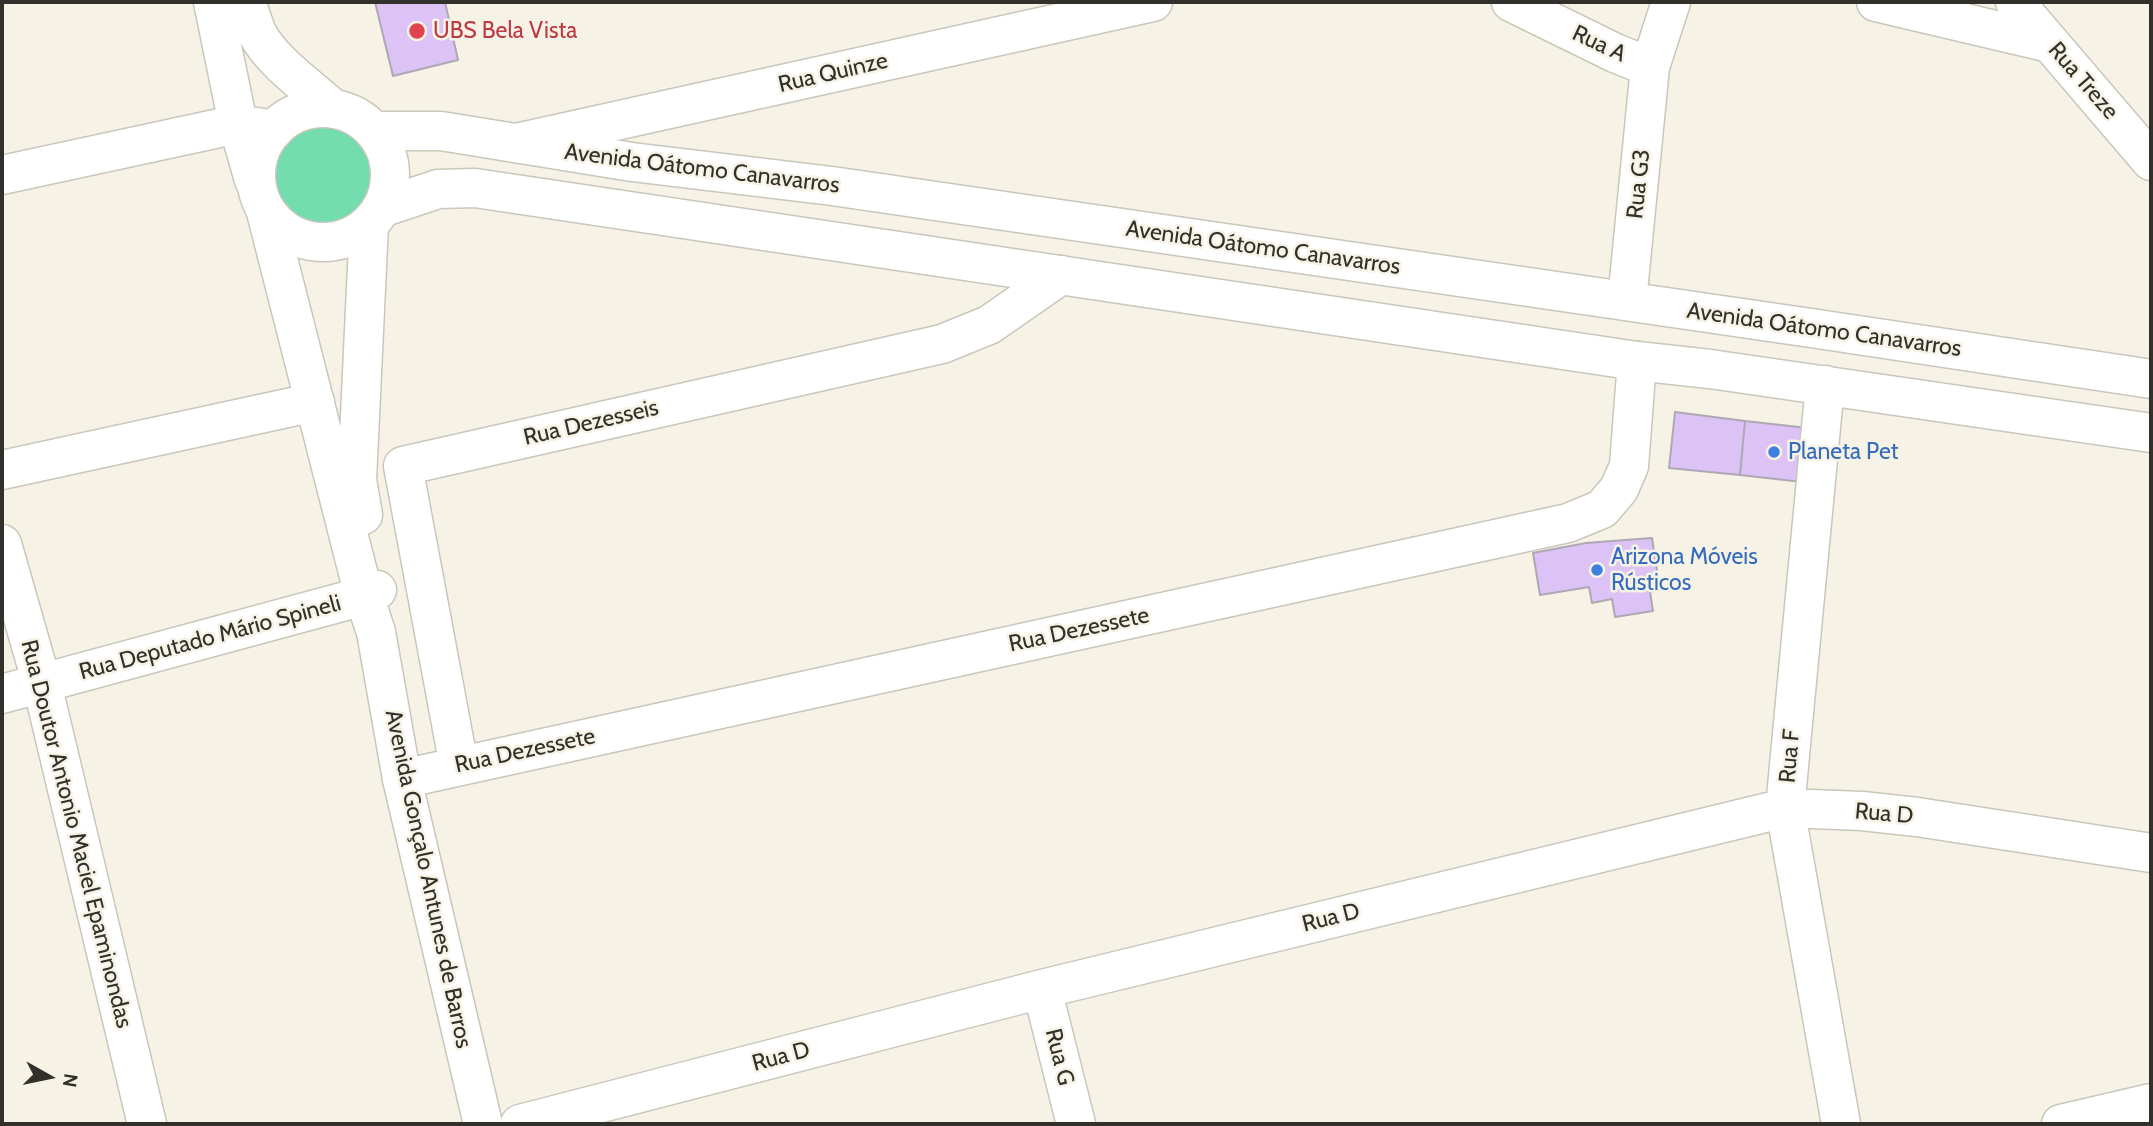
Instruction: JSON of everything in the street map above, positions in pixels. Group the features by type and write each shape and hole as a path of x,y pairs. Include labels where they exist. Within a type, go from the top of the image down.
{"street":[{"name":"Avenida Gonçalo Antunes de Barros","path":"213,2 256,127 262,203 314,402 370,593"},
{"path":"246,2 258,35 270,50 332,108"},
{"name":"Rua Quinze","path":"513,144 1153,2"},
{"name":"Rua A","path":"1511,2 1615,53 1650,67"},
{"name":"Rua G3","path":"1628,301 1650,67 1671,2"},
{"path":"1876,2 2050,43"},
{"name":"Rua Treze","path":"2015,2 2151,161"},
{"path":"2,175 256,127 286,119 313,107 332,108 361,120 373,131 384,149 390,168 388,189 375,216"},
{"name":"Avenida Oátomo Canavarros","path":"373,131 441,131 632,162 832,186 2151,379"},
{"path":"262,203 279,227 296,237 315,242 335,242 353,235 375,216 438,190 475,188 1637,361 1825,385 2151,433"},
{"name":"Avenida Gonçalo Antunes de Barros","path":"375,216 357,480 370,593 402,779 483,1124"},
{"name":"Rua Dezesseis","path":"459,766 403,466 942,344 989,325 1061,275"},
{"name":"Rua Dezessete","path":"402,779 1567,523 1602,509 1619,489 1629,466 1637,361"},
{"name":"Rua F","path":"1825,385 1785,808 1840,1124"},
{"path":"2,470 314,402"},
{"name":"Rua Doutor Antonio Maciel Epaminondas","path":"2,544 42,684 147,1124"},
{"name":"Rua Deputado Mário Spineli","path":"2,694 370,593"},
{"name":"Rua D","path":"520,1124 1042,989 1785,808 1862,811 1917,817 2151,853"},
{"name":"Rua G","path":"1042,989 1076,1124"},
{"path":"2061,1124 2151,1103"}],"green space":[{"path":"325,127 344,131 360,142 371,158 375,177 371,196 360,212 344,223 325,227 306,223 290,212 279,196 275,177 279,158 290,142 306,131"}],"building":[{"name":"UBS Bela Vista","path":"375,2 445,2 458,60 393,76"},
{"path":"1675,412 1745,421 1740,475 1669,468"},
{"name":"Planeta Pet","path":"1745,421 1808,428 1802,482 1740,475"},
{"name":"Arizona Móveis Rústicos","path":"1652,538 1660,590 1650,592 1653,611 1615,617 1612,599 1592,603 1589,587 1540,595 1533,553 1586,543"}],"place":[{"name":"UBS Bela Vista","path":"417,31"},
{"name":"Planeta Pet","path":"1774,452"},
{"name":"Arizona Móveis Rústicos","path":"1597,570"}]}
